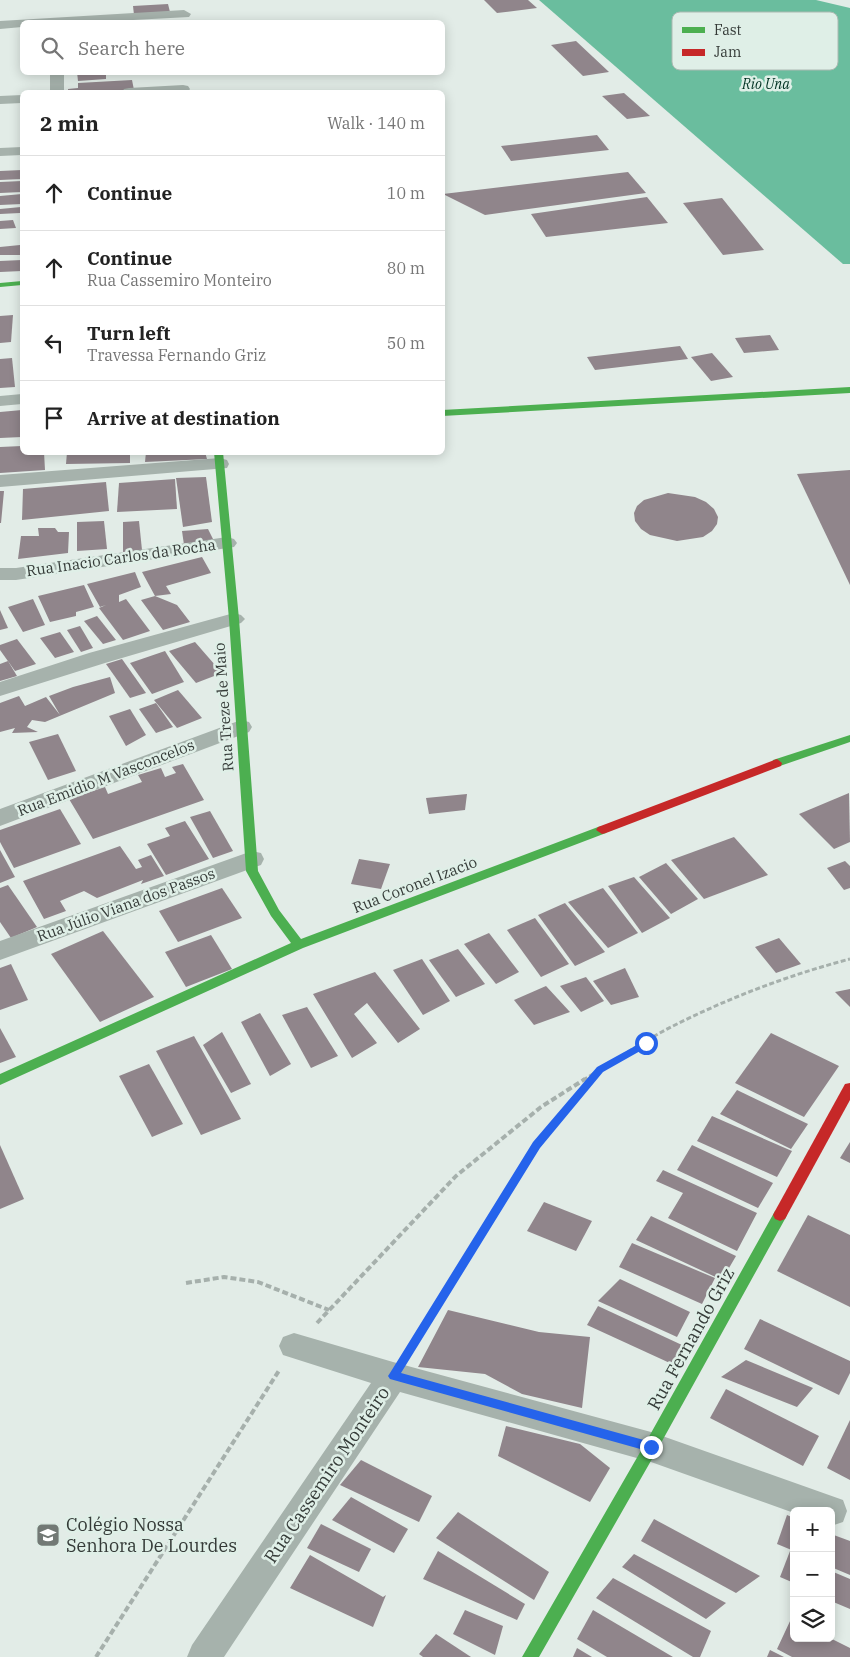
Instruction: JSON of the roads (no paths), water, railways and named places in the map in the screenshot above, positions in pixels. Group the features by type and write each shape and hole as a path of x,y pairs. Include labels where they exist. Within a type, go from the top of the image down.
{"street":[{"path":"42,20 60,17 184,18 183,0"},
{"path":"0,24 20,23"},
{"path":"56,90 58,75"},
{"path":"184,75 184,90"},
{"path":"0,100 20,98"},
{"path":"0,152 20,151"},
{"path":"0,285 20,283"},
{"path":"445,413 850,390"},
{"path":"0,401 20,399"},
{"path":"0,481 219,458"},
{"name":"Rua Treze de Maio","path":"219,458 234,619 252,872 270,905 299,945"},
{"name":"Rua Inacio Carlos da Rocha","path":"5,576 226,543"},
{"path":"0,689 97,658 234,619"},
{"name":"Rua Emidio M Vasconcelos","path":"0,818 241,728"},
{"name":"Rua Coronel Izacio","path":"0,1080 299,945 788,759 850,738"},
{"name":"Rua Júlio Viana dos Passos","path":"0,951 252,859"},
{"name":"Rua Fernando Griz","path":"530,1657 651,1447 850,1088"},
{"path":"294,1346 393,1376 651,1447 820,1507"},
{"name":"Rua Cassemiro Monteiro","path":"204,1657 393,1376"},
{"path":"835,1512 850,1518"}],"water":[{"name":"Rio Una","path":"539,0 816,0 850,8 850,264 843,264"}],"place":[{"name":"Colégio Nossa Senhora De Lourdes","path":"48,1535"}]}
